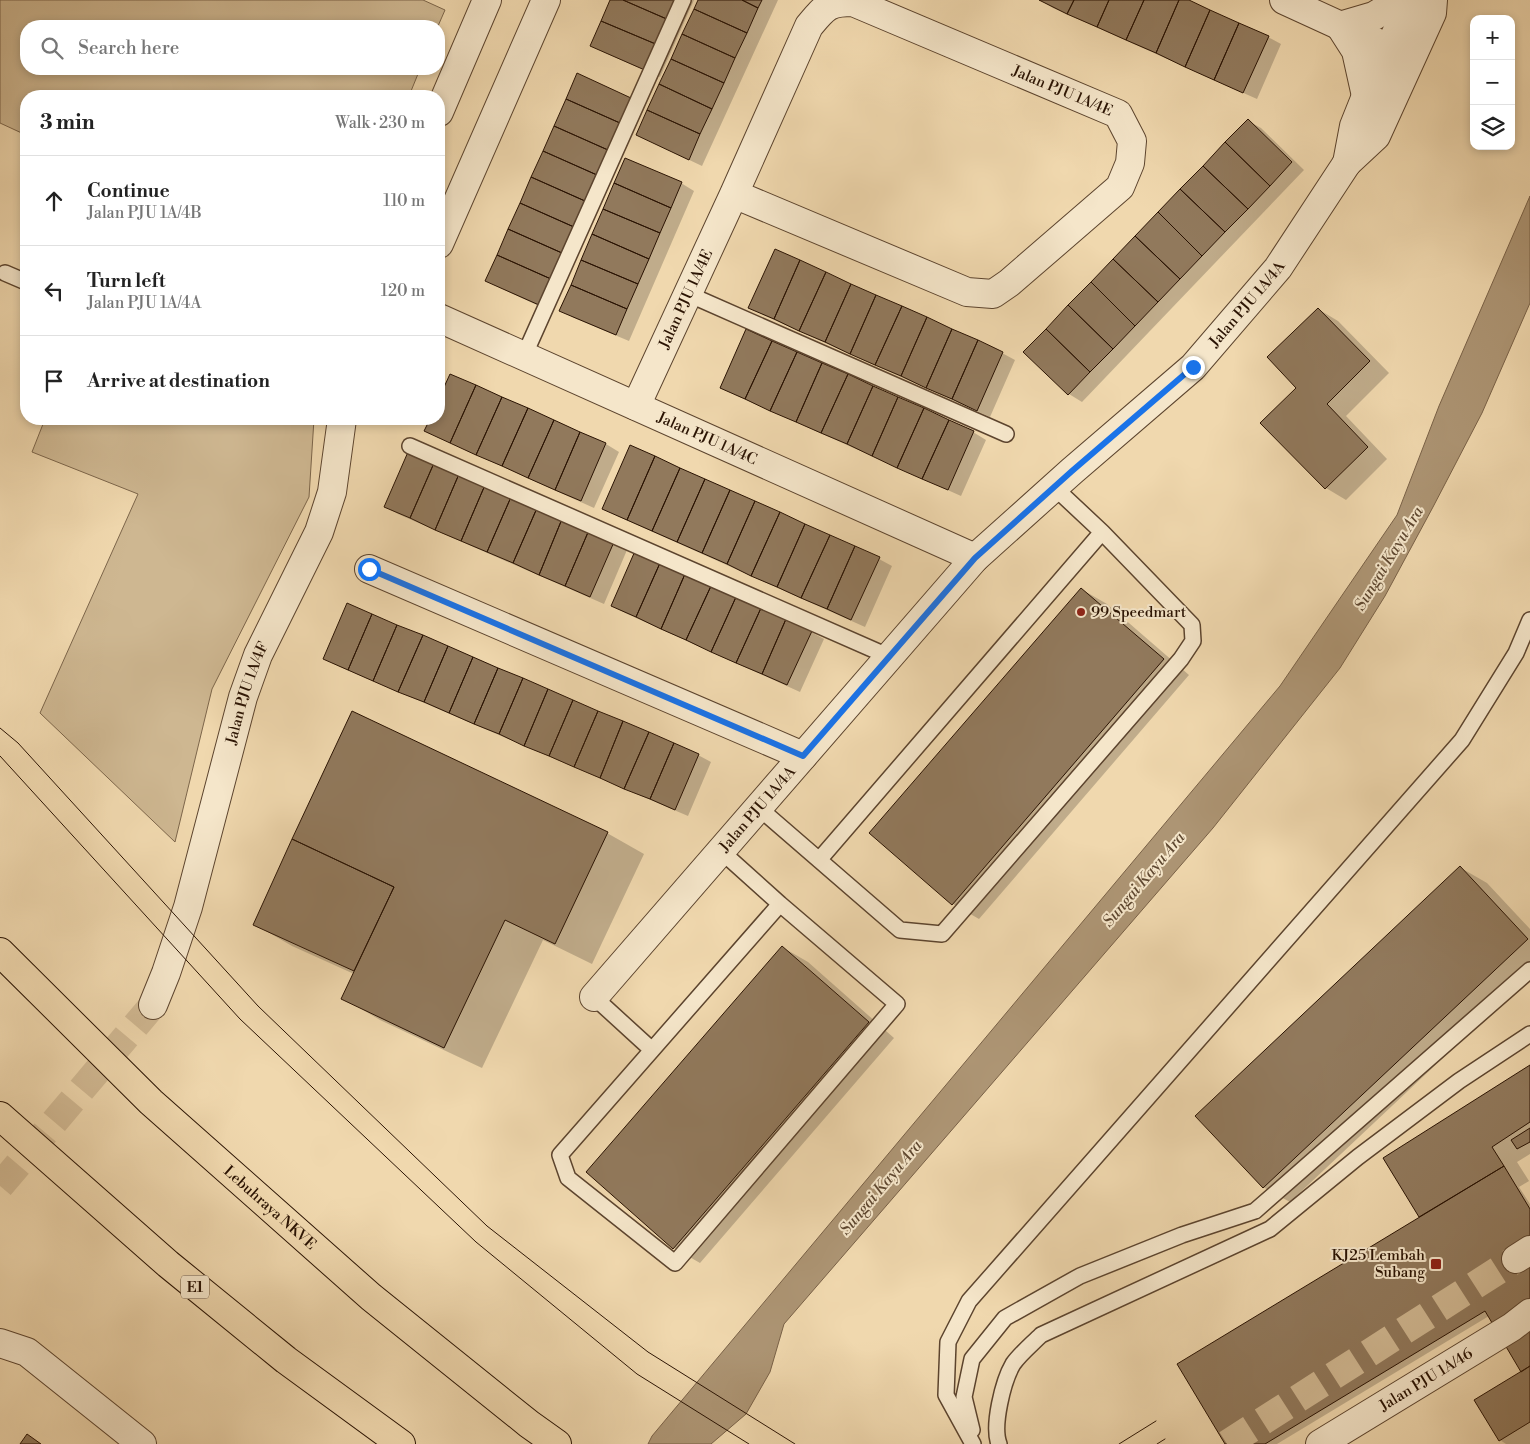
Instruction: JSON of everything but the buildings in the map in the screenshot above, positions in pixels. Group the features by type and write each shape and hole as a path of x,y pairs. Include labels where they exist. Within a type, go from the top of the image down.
{"highway":[{"name":"Lebuhraya NKVE","path":"0,952 158,1109 371,1297 529,1424 557,1444"},
{"name":"E1","path":"0,1116 168,1264 286,1360 401,1444"}],"street":[{"path":"445,98 487,0"},
{"path":"445,230 546,0"},
{"path":"1284,0 1400,53"},
{"path":"1340,26 1374,16 1400,0"},
{"name":"Jalan PJU 1A/4A","path":"594,997 975,558 1193,367 1278,268 1347,163 1376,136 1400,53 1412,0"},
{"name":"Jalan PJU 1A/4A","path":"1347,163 1354,126 1366,96 1432,13 1433,0"},
{"name":"Jalan PJU 1A/4E","path":"636,406 810,26 822,10 836,2 853,2 1118,114 1132,141 1130,163 1120,186 1009,283 993,294 967,292 734,194"},
{"path":"1340,26 1356,51 1366,96"},
{"name":"Jalan PJU 1A/4C","path":"445,321 975,558"},
{"name":"Jalan PJU 1A/4F","path":"148,1001 166,973 188,907 243,697 258,655 319,532 332,492 339,425"},
{"path":"369,569 803,756"},
{"name":"Jalan PJU 1A/46","path":"1320,1444 1512,1327 1530,1313"},
{"path":"0,1343 27,1352 142,1444"}],"lane":[{"path":"524,356 683,0"},
{"path":"5,273 20,279"},
{"path":"688,294 1006,434"},
{"path":"410,446 890,657"},
{"path":"759,808 900,930 942,934 1181,660 1193,641 1192,626 1102,532 1054,487"},
{"path":"819,860 1102,532"},
{"path":"974,1444 946,1395 948,1342 969,1301 1462,740 1516,654 1530,620"},
{"path":"721,851 896,1004 675,1263 568,1178 560,1155 780,904"},
{"path":"974,1444 964,1397 972,1359 1005,1318 1080,1276 1182,1235 1255,1211 1530,970"},
{"path":"594,997 652,1050"},
{"path":"999,1444 996,1436 1000,1401 1014,1364 1041,1335 1270,1229 1358,1157 1459,1080 1530,1034"}],"shaded area":[{"path":"0,0 423,0 445,10 441,20 20,20 20,75 418,75 411,90 20,90 20,132 0,123"},
{"path":"43,425 314,425 309,497 212,689 175,842 40,713 138,494 32,452"}],"water":[{"name":"Sungai Kayu Ara","path":"1530,196 1530,303 1482,413 1385,596 1340,668 1213,828 784,1324 770,1372 746,1414 711,1444 648,1444 652,1436 1280,686 1397,515 1439,406"}],"tunnel":[{"path":"0,1186 153,1005"},
{"path":"1227,1444 1516,1259"}],"tram line":[{"path":"0,728 18,743 258,1006 487,1226 648,1352 795,1444"},
{"path":"0,756 240,1019 476,1242 637,1374 749,1444"},
{"path":"1119,1444 1156,1421"},
{"path":"1157,1444 1165,1439"}],"place":[{"name":"99 Speedmart","path":"1081,612"},
{"name":"KJ25 Lembah Subang","path":"1436,1264"}],"route":[{"path":"369,569 803,756 975,558 1072,471 1193,367"}]}
